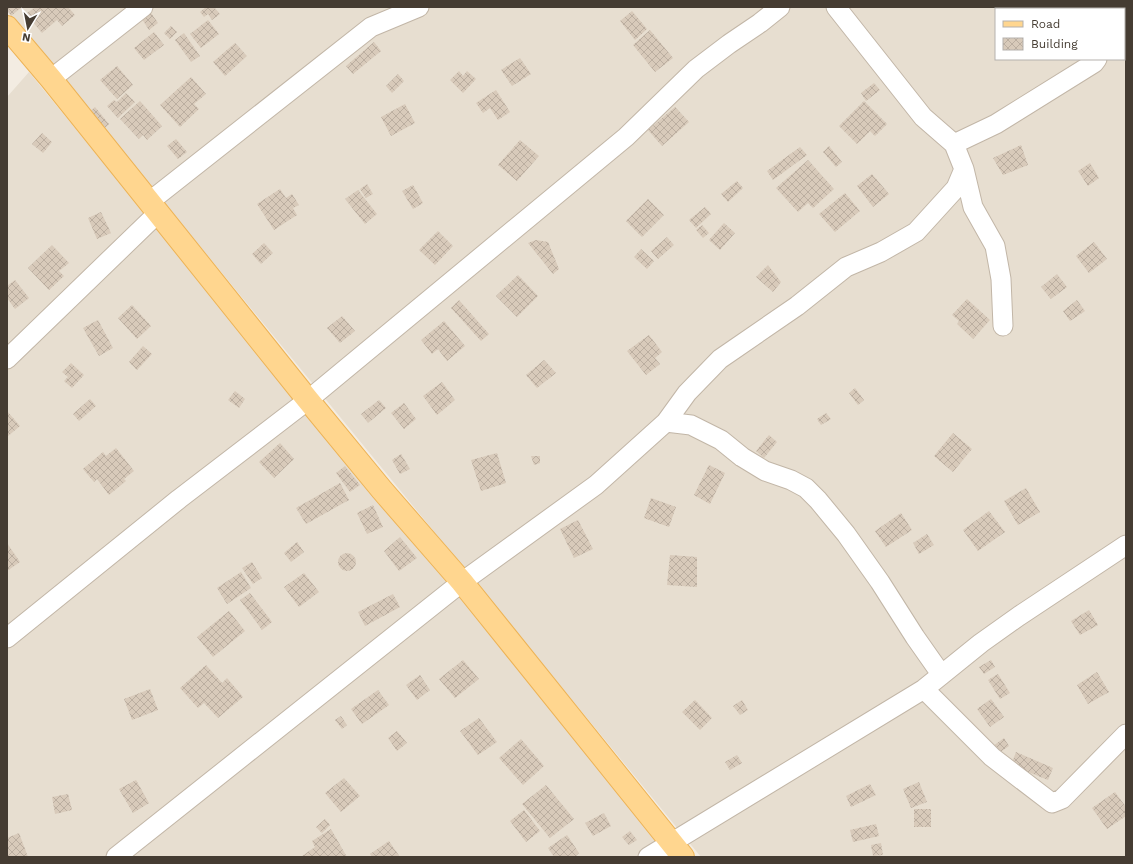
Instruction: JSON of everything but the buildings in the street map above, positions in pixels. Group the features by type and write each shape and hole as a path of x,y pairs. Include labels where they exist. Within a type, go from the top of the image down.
{"main road":[{"path":"7,27 51,79 308,400 382,490 462,582 677,850"}],"street":[{"path":"51,79 143,7"},
{"path":"7,359 154,208 371,26 419,7"},
{"path":"7,638 179,498 308,400 626,137 696,69 729,44 760,24 780,7"},
{"path":"836,7 923,117 954,144 964,169 973,207 995,246 1001,279 1002,326"},
{"path":"954,144 996,124 1094,63 1096,60"},
{"path":"116,857 462,582 596,485 666,422 687,393 720,360 797,306 846,267 882,252 916,232 956,188 964,169"},
{"path":"666,422 691,425 721,440 742,457 765,471 791,480 806,488 846,534 941,674"},
{"path":"648,857 677,850 924,689 941,674 1019,616 1126,545"},
{"path":"924,689 992,757 1052,803 1062,798 1126,734"}],"shaded area":[{"path":"7,7 1126,7 1126,857 701,857 7,11"},
{"path":"29,72 672,857 7,857 7,97"}]}
